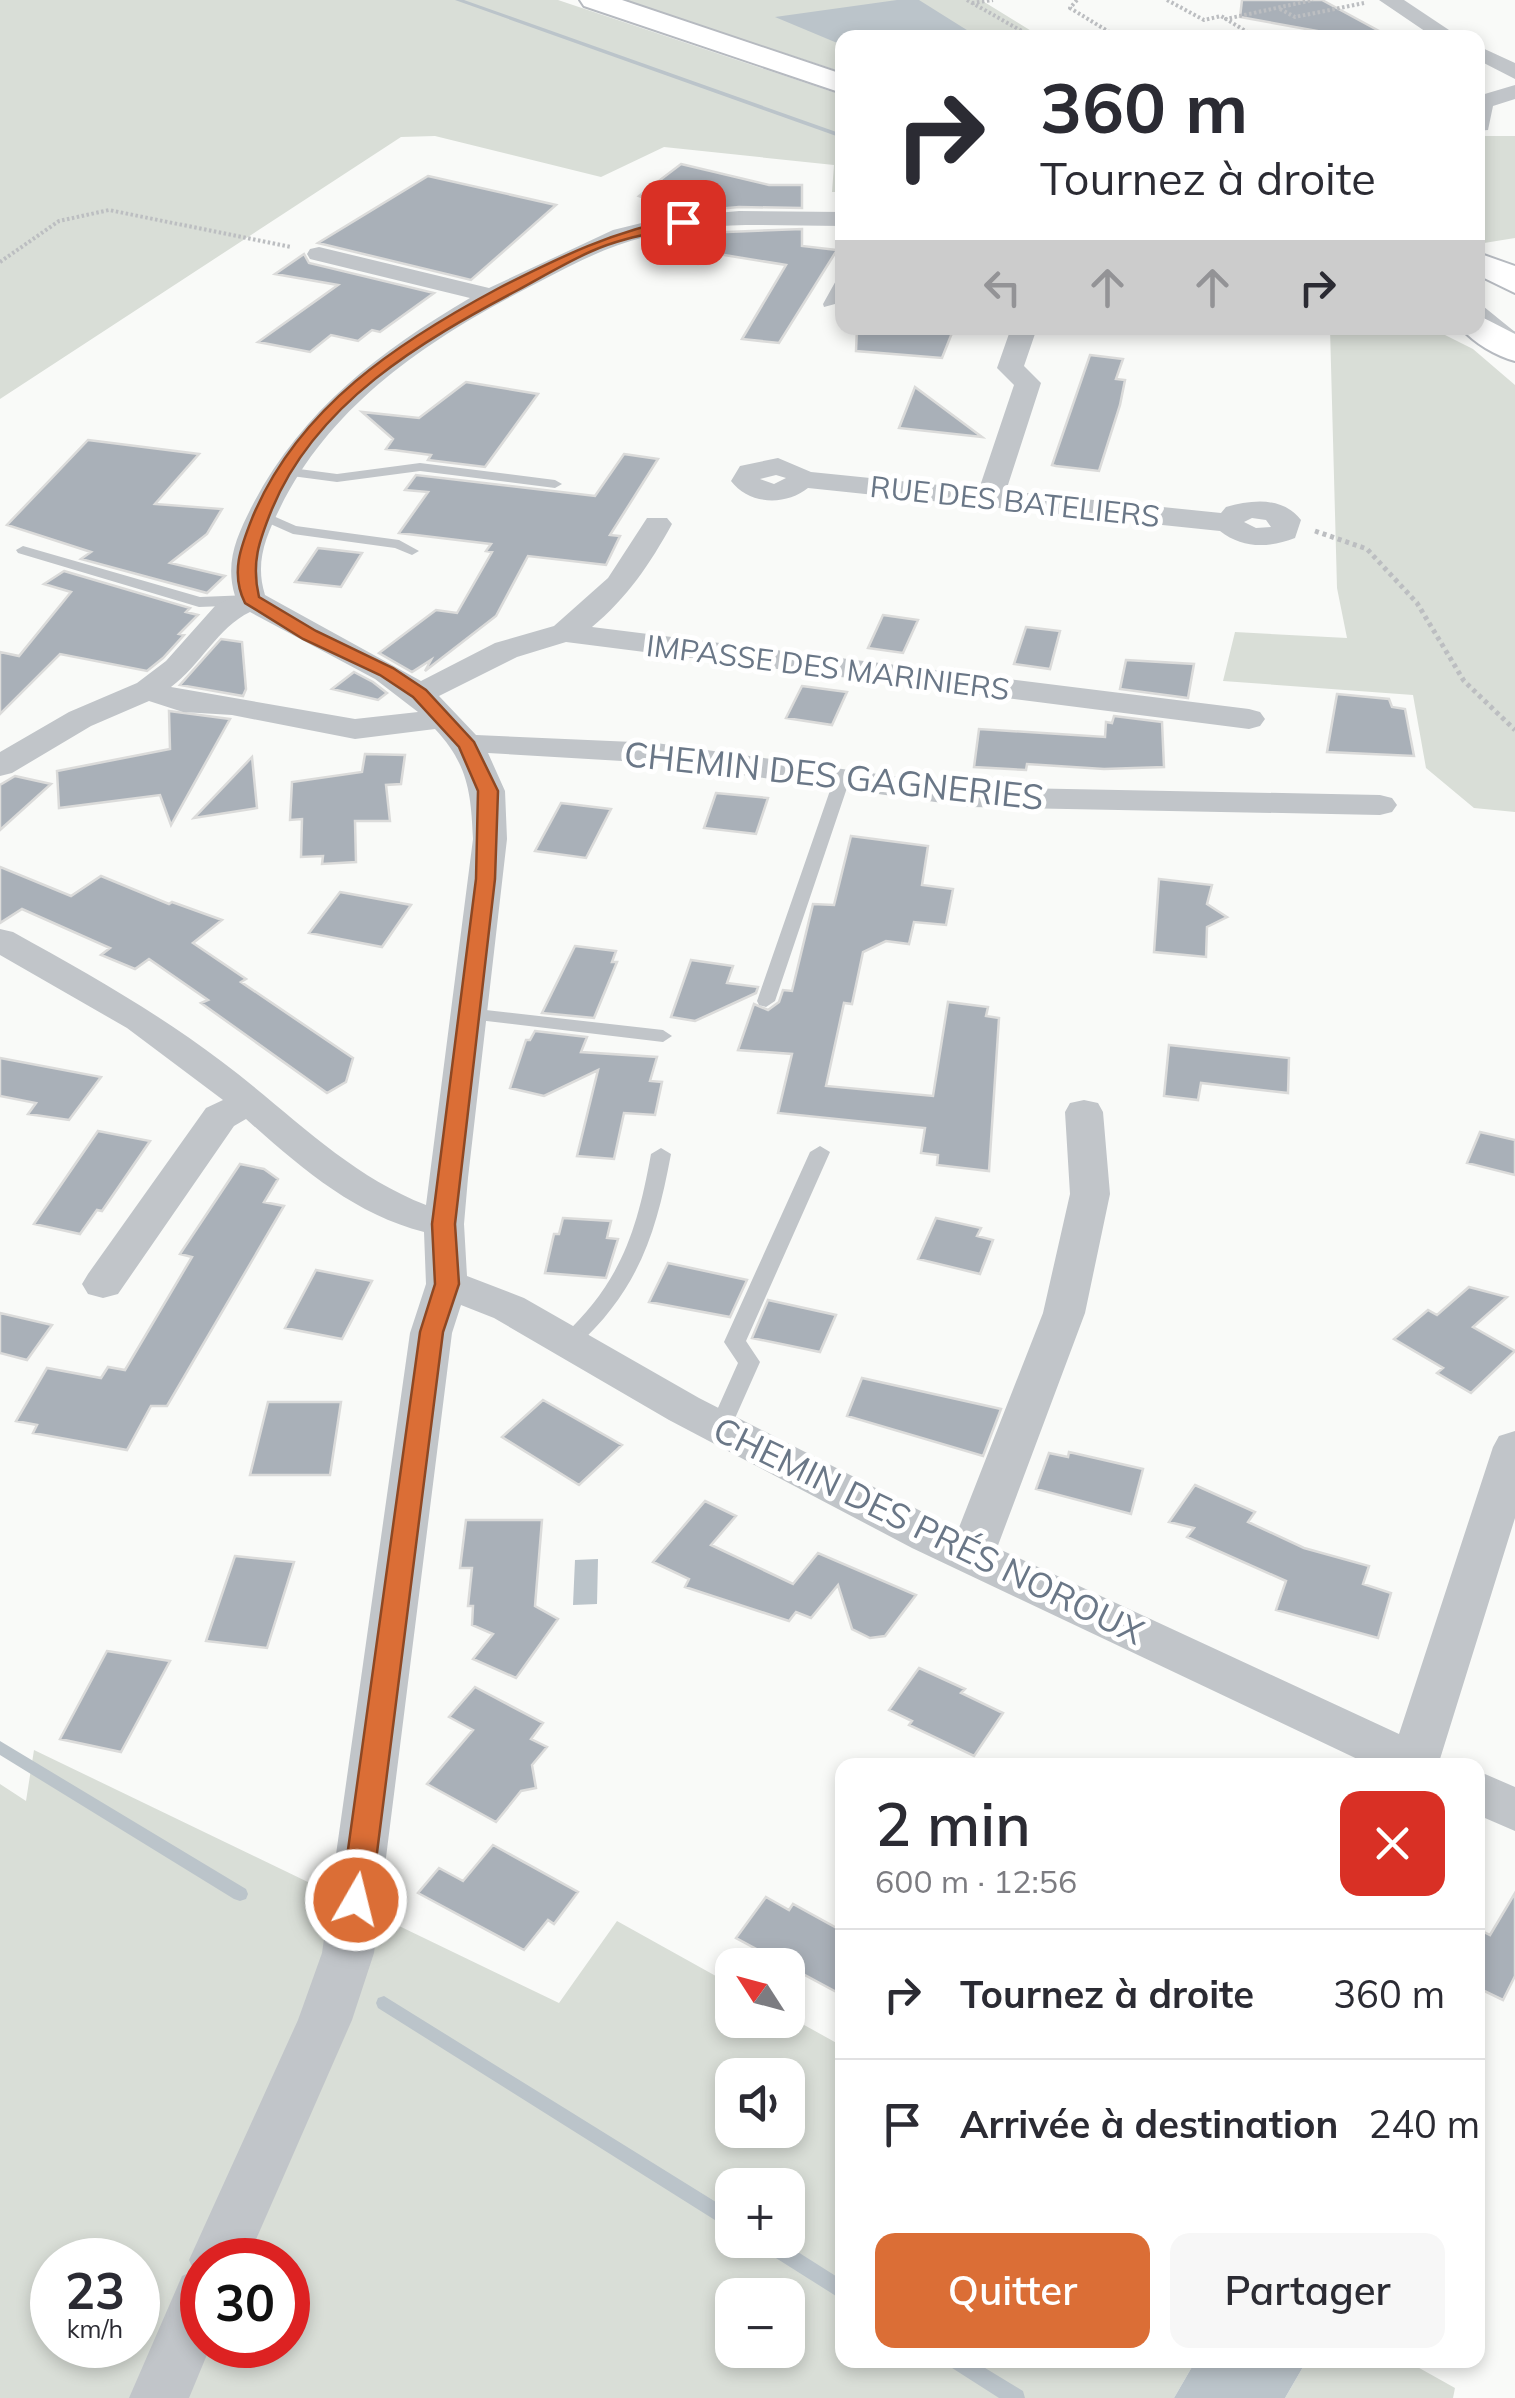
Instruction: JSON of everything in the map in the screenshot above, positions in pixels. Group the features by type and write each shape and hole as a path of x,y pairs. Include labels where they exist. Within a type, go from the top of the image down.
{"main road":[{"path":"594,0 835,82"},
{"path":"1485,272 1503,300 1515,350"}],"street":[{"path":"1389,0 1438,30"},
{"path":"1485,56 1515,72"},
{"path":"1485,101 1515,92"},
{"path":"1485,125 1504,125"},
{"path":"228,2238 325,2020 348,1953 432,1332 447,1284 444,1224 490,839 488,791 468,746 420,694 251,600 244,570 262,515 284,472 315,428 370,374 441,325 588,248 641,230 683,222 835,219"},
{"path":"320,254 492,296"},
{"path":"990,498 1028,383 1010,368 1022,335"},
{"name":"RUE DES BATELIERS","path":"801,480 1229,523 1236,513 1252,509 1274,512 1286,520"},
{"path":"566,633 605,604 631,572 658,524"},
{"path":"0,766 80,719 148,690 177,668 226,612 251,600"},
{"name":"IMPASSE DES MARINIERS","path":"420,694 506,650 566,633 1250,718"},
{"path":"148,690 183,702 232,705 355,730 441,720"},
{"name":"CHEMIN DES GAGNERIES","path":"468,746 493,743 656,754 971,797 1380,806"},
{"path":"0,940 157,1032 249,1102 330,1171 382,1204 418,1219 444,1224"},
{"path":"103,1284 220,1118 249,1102"},
{"path":"971,1556 1064,1313 1090,1194 1084,1112"},
{"name":"CHEMIN DES PRÉS NOROUX","path":"447,1284 509,1308 720,1428 971,1556 1403,1758"},
{"path":"1418,1758 1515,1447"},
{"path":"1485,1795 1515,1810"},
{"path":"159,2398 180,2348"}],"lane":[{"path":"830,304 835,294"},
{"path":"284,472 337,478 420,468 554,484"},
{"path":"262,515 293,530 398,544 412,551"},
{"path":"23,550 200,602 251,600"},
{"path":"766,1002 842,780"},
{"path":"468,1014 663,1036"},
{"path":"720,1428 748,1362 734,1342 820,1152"},
{"path":"568,1342 602,1315 621,1288 651,1208 661,1154"}],"path":[{"path":"969,1 993,0"},
{"path":"1077,0 1070,8 1105,30"},
{"path":"1167,0 1204,20 1221,16 1244,30"},
{"path":"1226,19 1314,0"},
{"path":"1277,8 1295,17 1380,0"},
{"path":"969,1 1020,30"},
{"path":"0,262 59,220 110,210 320,254"},
{"path":"1286,520 1367,549 1416,602 1464,681 1515,730"}],"shaded area":[{"path":"0,0 558,0 835,93 835,192 834,165 664,147 601,177 435,136 401,137 0,399"},
{"path":"622,0 981,0 1030,30 835,30 835,70"},
{"path":"919,0 967,30 835,30 835,42 775,17"},
{"path":"1485,136 1515,136 1515,238 1485,243"},
{"path":"1330,335 1445,335 1473,349 1515,385 1515,812 1474,808 1426,768 1413,695 1223,681 1235,632 1347,638 1337,588"},
{"path":"598,1559 597,1604 573,1605 575,1560"},
{"path":"34,1750 559,2003 617,1921 715,1976 715,2038 805,2038 805,2025 835,2042 835,2368 1191,2368 1174,2398 0,2398 0,1784 26,1801"},
{"path":"1191,2368 1302,2368 1285,2398 1174,2398"},
{"path":"1302,2368 1419,2368 1455,2388 1453,2398 1285,2398"}],"building":[{"path":"1242,0 1322,0 1377,30 1312,30 1240,17"},
{"path":"681,164 769,185 802,185 802,208 739,207 682,212 639,196"},
{"path":"428,176 556,205 471,280 318,243"},
{"path":"802,229 802,246 835,250 835,253 779,343 742,339 786,265 718,254 707,254 698,264 657,259 677,234"},
{"path":"304,254 309,263 434,293 380,332 372,330 358,341 331,335 310,352 258,342 338,285 275,274"},
{"path":"857,335 951,335 942,358 856,351"},
{"path":"1090,355 1123,359 1116,379 1125,380 1099,471 1052,465"},
{"path":"466,382 538,394 485,467 428,460 431,455 386,449 393,439 362,412 419,418"},
{"path":"915,387 982,437 899,428"},
{"path":"88,440 199,454 155,504 222,509 207,534 170,563 225,576 207,593 81,559 91,552 7,525"},
{"path":"624,454 658,459 610,535 620,536 606,565 528,556 496,616 425,671 431,660 412,672 379,653 436,610 457,613 492,552 486,551 491,544 399,533 428,492 405,490 416,475 595,496"},
{"path":"318,548 362,553 341,587 295,582"},
{"path":"64,571 190,608 186,612 198,615 179,634 184,635 147,671 60,654 0,714 0,652 19,656 71,592 44,584"},
{"path":"883,615 918,620 903,653 868,648"},
{"path":"1026,627 1060,631 1050,669 1014,664"},
{"path":"221,639 242,642 246,689 243,696 180,685"},
{"path":"1126,660 1194,664 1188,698 1120,689"},
{"path":"354,672 387,693 378,700 332,689"},
{"path":"802,686 847,692 832,725 786,718"},
{"path":"1337,694 1389,699 1392,707 1405,709 1414,756 1327,752"},
{"path":"169,711 230,719 171,825 160,795 59,808 57,771 170,749"},
{"path":"1114,716 1162,722 1164,767 974,767 979,729 1105,737 1106,722 1112,723"},
{"path":"365,754 405,755 401,784 386,785 390,821 355,821 356,862 322,864 323,856 301,857 302,819 290,820 292,782 362,772"},
{"path":"252,757 257,808 194,818"},
{"path":"15,776 51,784 0,830 0,785"},
{"path":"716,793 768,798 756,834 704,828"},
{"path":"561,803 611,809 586,858 535,851"},
{"path":"851,836 928,846 922,885 953,889 946,925 914,922 909,944 886,941 863,952 852,1004 844,1003 826,1086 933,1096 948,1002 988,1007 986,1016 999,1018 989,1171 937,1165 938,1155 921,1153 925,1128 778,1113 792,1054 738,1050 754,1004 768,1010 779,1002 783,990 792,991 813,904 834,905"},
{"path":"0,867 71,896 101,876 169,904 222,920 193,943 246,979 241,982 353,1058 346,1082 327,1093 201,1003 208,1000 149,959 135,969 101,955 110,948 22,909 0,923"},
{"path":"1159,879 1212,885 1207,904 1227,917 1207,927 1206,957 1154,952"},
{"path":"340,892 411,905 382,947 309,933"},
{"path":"575,946 616,951 612,962 617,962 594,1018 542,1013"},
{"path":"691,960 733,966 727,983 758,987 756,993 695,1021 671,1017"},
{"path":"535,1031 587,1037 581,1052 657,1057 650,1081 662,1082 655,1115 624,1113 614,1159 577,1156 598,1070 544,1096 510,1088 526,1040"},
{"path":"1169,1045 1289,1058 1288,1093 1201,1083 1198,1100 1164,1096"},
{"path":"0,1058 101,1077 69,1120 28,1114 36,1103 0,1096"},
{"path":"98,1131 150,1141 102,1211 97,1210 80,1234 34,1224"},
{"path":"1480,1132 1515,1140 1515,1175 1467,1163"},
{"path":"240,1164 264,1169 278,1179 264,1202 284,1206 167,1406 151,1406 127,1450 33,1433 37,1425 16,1421 47,1368 101,1378 108,1367 125,1370 192,1257 180,1254"},
{"path":"563,1218 611,1221 607,1238 618,1239 606,1278 545,1273 554,1234 559,1234"},
{"path":"936,1218 981,1228 977,1236 993,1240 980,1274 918,1259"},
{"path":"668,1263 747,1280 730,1317 649,1302"},
{"path":"316,1270 372,1281 342,1339 285,1328"},
{"path":"1469,1287 1507,1297 1473,1327 1515,1351 1471,1393 1437,1373 1443,1368 1394,1339 1428,1310 1437,1315"},
{"path":"768,1300 836,1315 820,1352 752,1338"},
{"path":"0,1313 52,1325 27,1360 0,1353"},
{"path":"862,1378 1001,1409 983,1456 847,1416"},
{"path":"543,1400 622,1445 579,1485 502,1437"},
{"path":"268,1402 341,1402 330,1475 250,1475"},
{"path":"1069,1452 1143,1469 1131,1514 1036,1489 1049,1453 1068,1457"},
{"path":"1195,1485 1255,1512 1248,1522 1304,1548 1369,1566 1363,1584 1391,1593 1378,1638 1276,1610 1286,1581 1187,1537 1194,1528 1169,1522"},
{"path":"705,1501 736,1516 711,1545 793,1584 818,1553 916,1595 885,1636 870,1638 852,1629 838,1585 811,1618 796,1612 789,1621 685,1587 689,1579 653,1562"},
{"path":"466,1520 542,1520 535,1606 558,1619 516,1678 473,1659 493,1634 472,1625 473,1606 468,1606 472,1568 460,1568"},
{"path":"235,1556 294,1562 267,1648 206,1641"},
{"path":"107,1651 170,1661 121,1752 60,1739"},
{"path":"919,1668 965,1689 961,1693 1003,1713 974,1756 909,1725 912,1721 889,1710"},
{"path":"475,1687 543,1723 531,1739 547,1747 532,1765 536,1788 521,1791 496,1822 427,1784 473,1730 449,1717"},
{"path":"493,1845 578,1892 554,1924 548,1920 524,1950 418,1893 439,1868 463,1881"},
{"path":"1515,1893 1515,1976 1503,2000 1485,1991 1485,1932 1490,1935"},
{"path":"766,1897 789,1910 793,1904 835,1927 835,1991 805,1975 805,1948 755,1948 736,1938"}],"waterway":[{"path":"458,0 835,134"},
{"path":"0,1747 240,1894"},
{"path":"384,2003 715,2210"},
{"path":"791,2258 835,2286"},
{"path":"968,2368 1016,2398"}],"route":[{"path":"356,1900 432,1332 447,1284 444,1224 486,879 490,839 488,791 468,746 420,694 251,600 244,570 249,546 274,485 315,428 370,374 441,325 588,248 641,230 683,222"}]}
